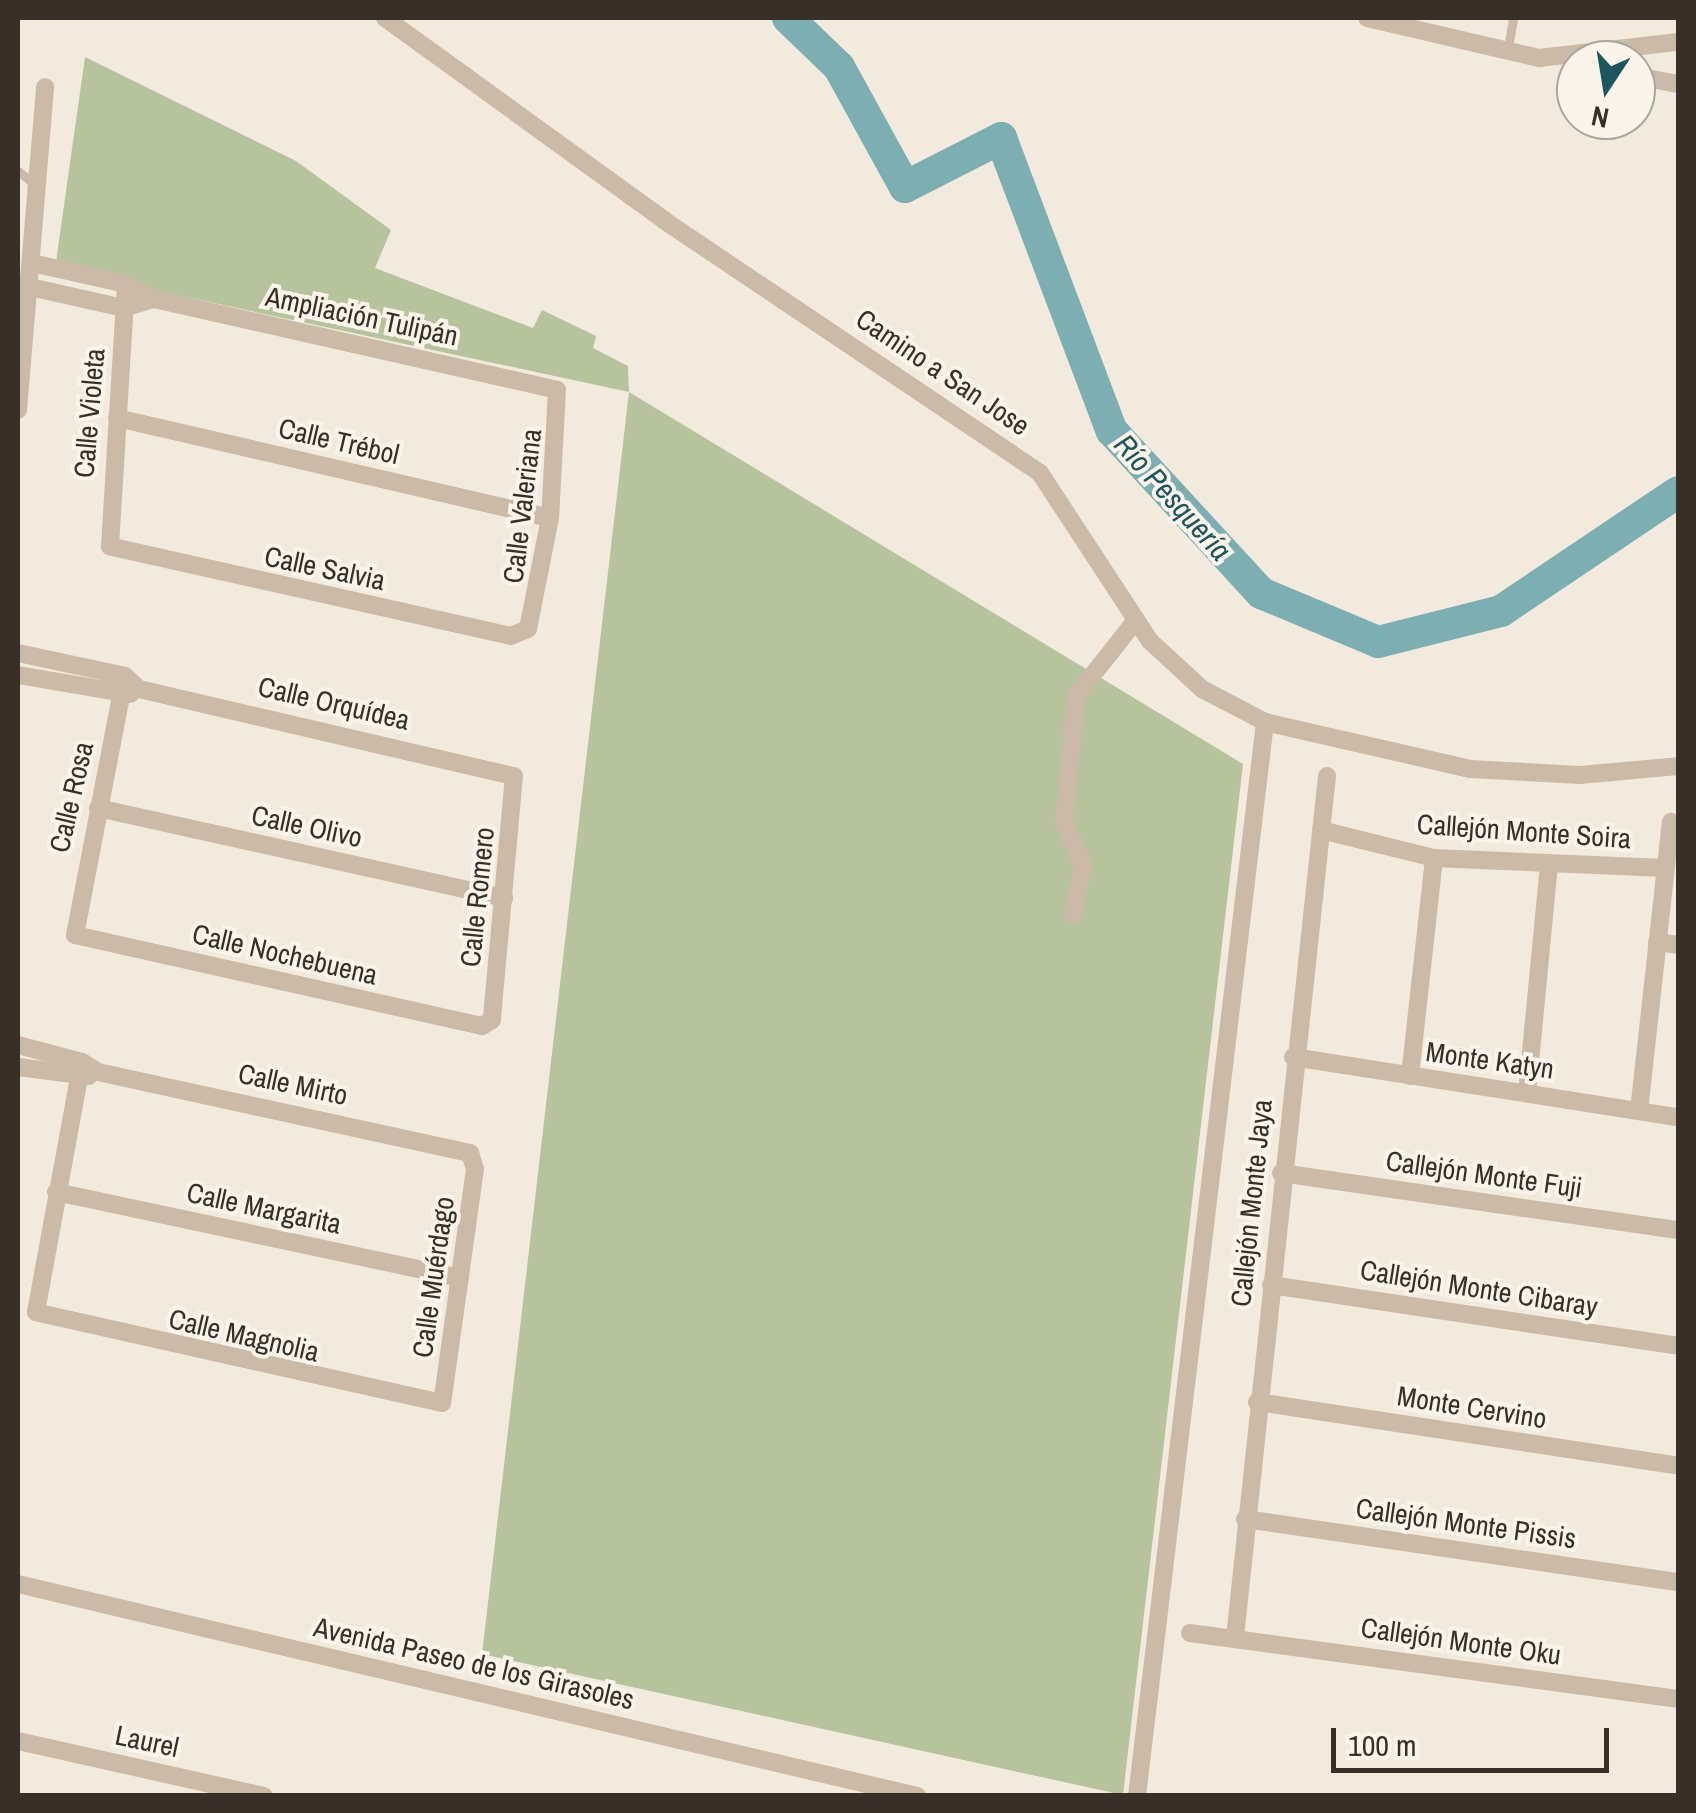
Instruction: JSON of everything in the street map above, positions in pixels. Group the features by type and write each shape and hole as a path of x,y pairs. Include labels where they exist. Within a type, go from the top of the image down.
{"street":[{"name":"Camino a San Jose","path":"385,18 665,221 1040,473 1136,620 1169,663 1265,722 1393,756 1519,776 1678,766"},
{"path":"1367,18 1556,61"},
{"path":"1539,58 1678,42"},
{"path":"18,410 45,87"},
{"name":"Ampliación Tulipán","path":"32,263 126,284 154,299 556,390"},
{"name":"Calle Violeta","path":"110,546 126,284"},
{"name":"Ampliación Tulipán","path":"30,286 124,308 154,299"},
{"name":"Calle Valeriana","path":"528,629 550,518 556,390"},
{"name":"Calle Trébol","path":"117,418 550,518"},
{"name":"Calle Salvia","path":"110,546 511,636 528,629"},
{"path":"1074,915 1083,865 1064,822 1076,696 1136,620"},
{"name":"Calle Orquídea","path":"18,653 514,776"},
{"path":"18,675 122,698 132,683"},
{"name":"Calle Rosa","path":"72,930 122,698"},
{"path":"1138,1796 1265,722"},
{"name":"Calle Romero","path":"488,1024 514,776"},
{"name":"Callejón Monte Jaya","path":"1235,1637 1281,1173 1327,776"},
{"name":"Calle Olivo","path":"98,808 504,898"},
{"path":"1639,1111 1670,822"},
{"name":"Callejón Monte Soira","path":"1321,830 1434,858 1549,866 1665,868"},
{"path":"1410,1076 1434,858"},
{"path":"1527,1093 1549,866"},
{"name":"Calle Nochebuena","path":"72,930 488,1024"},
{"path":"1657,942 1678,945"},
{"name":"Calle Mirto","path":"18,1045 86,1071 474,1157"},
{"name":"Monte Katyn","path":"1294,1057 1678,1117"},
{"name":"Calle Mirto","path":"18,1067 86,1071"},
{"path":"56,1192 86,1071"},
{"name":"Calle Muérdago","path":"442,1403 474,1157"},
{"name":"Callejón Monte Fuji","path":"1281,1173 1678,1230"},
{"name":"Calle Margarita","path":"56,1192 460,1278"},
{"name":"Calle Magnolia","path":"56,1192 36,1312 442,1403"},
{"name":"Callejón Monte Cibaray","path":"1271,1285 1678,1346"},
{"name":"Monte Cervino","path":"1257,1402 1678,1466"},
{"name":"Callejón Monte Pissis","path":"1245,1518 1678,1582"},
{"name":"Avenida Paseo de los Girasoles","path":"18,1584 883,1792 917,1796"},
{"name":"Callejón Monte Oku","path":"1190,1633 1678,1699"},
{"name":"Laurel","path":"18,1741 264,1796"}],"lane":[{"path":"1507,53 1513,18"},
{"path":"18,171 38,188"}],"green space":[{"path":"85,57 296,161 391,230 375,268 533,328 542,310 596,336 593,348 628,366 629,392 55,269"},
{"path":"629,392 1243,764 1123,1795 482,1654"}],"waterway":[{"name":"Río Pesquería","path":"788,18 839,67 905,187 1001,138 1112,431 1261,593 1378,642 1501,611 1678,492"}]}
